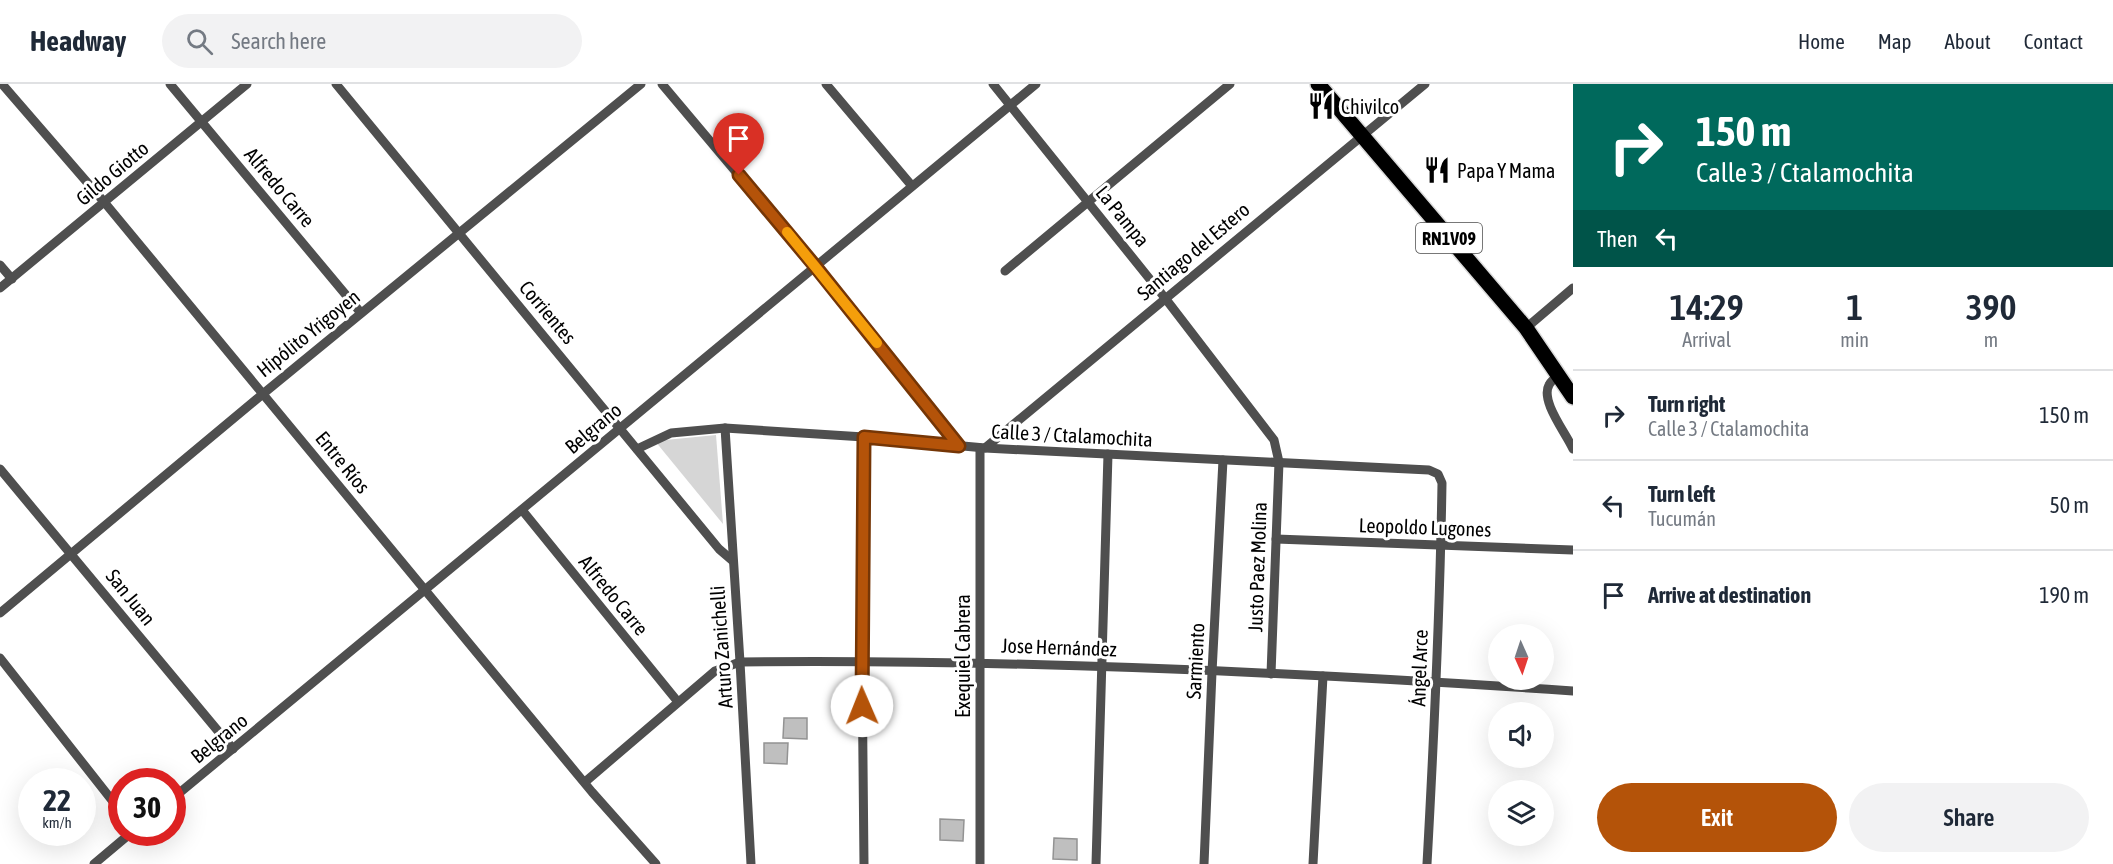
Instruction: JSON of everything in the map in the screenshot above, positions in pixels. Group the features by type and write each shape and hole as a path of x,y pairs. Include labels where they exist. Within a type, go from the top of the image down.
{"main road":[{"name":"RN1V09","path":"1317,84 1526,328 1573,397"}],"street":[{"name":"Entre Ríos","path":"2,84 105,203 585,782 656,864"},
{"name":"Alfredo Carre","path":"170,84 361,313"},
{"name":"Gildo Giotto","path":"0,288 247,84"},
{"name":"Corrientes","path":"336,84 719,549 734,561"},
{"name":"Hipólito Yrigoyen","path":"0,613 641,84"},
{"path":"662,84 815,266 959,446"},
{"path":"826,84 912,186"},
{"name":"La Pampa","path":"993,84 1165,297 1274,440 1279,462"},
{"name":"Belgrano","path":"186,788 1036,84"},
{"path":"1005,271 1230,84"},
{"name":"Santiago del Estero","path":"982,448 1425,84"},
{"path":"0,265 12,279"},
{"path":"1526,328 1573,288"},
{"path":"1559,375 1549,383 1546,391 1547,401 1573,449"},
{"name":"Calle 3 / Ctalamochita","path":"637,449 671,433 725,428 864,437 982,448 1428,470 1438,474"},
{"name":"Arturo Zanichelli","path":"725,428 751,864"},
{"path":"864,437 862,661 864,864"},
{"name":"Exequiel Cabrera","path":"980,864 982,448"},
{"path":"1096,864 1108,454"},
{"name":"Sarmiento","path":"1204,864 1223,460"},
{"name":"Justo Paez Molina","path":"1271,674 1279,462"},
{"name":"San Juan","path":"0,469 72,552 234,749"},
{"name":"Ángel Arce","path":"1427,864 1437,682 1441,546 1442,483 1438,474"},
{"name":"Alfredo Carre","path":"522,510 678,702"},
{"name":"Leopoldo Lugones","path":"1276,539 1573,550"},
{"path":"0,658 108,795"},
{"name":"Jose Hernández","path":"585,782 715,671 740,662 981,662 1323,676 1573,691"},
{"path":"1312,864 1323,676"},
{"path":"94,864 115,846"}],"shaded area":[{"path":"716,435 723,524 655,441"}],"building":[{"path":"784,718 807,718 807,739 783,738"},
{"path":"764,743 788,743 787,764 764,763"},
{"path":"940,819 964,820 963,841 940,840"},
{"path":"1054,838 1077,839 1077,860 1053,859"}],"slow traffic":[{"path":"787,232 877,343"}],"place":[{"name":"Chivilco","path":"1321,106"},
{"name":"Papa Y Mama","path":"1437,170"}],"route":[{"path":"739,175 959,446 864,437 862,706"}]}
